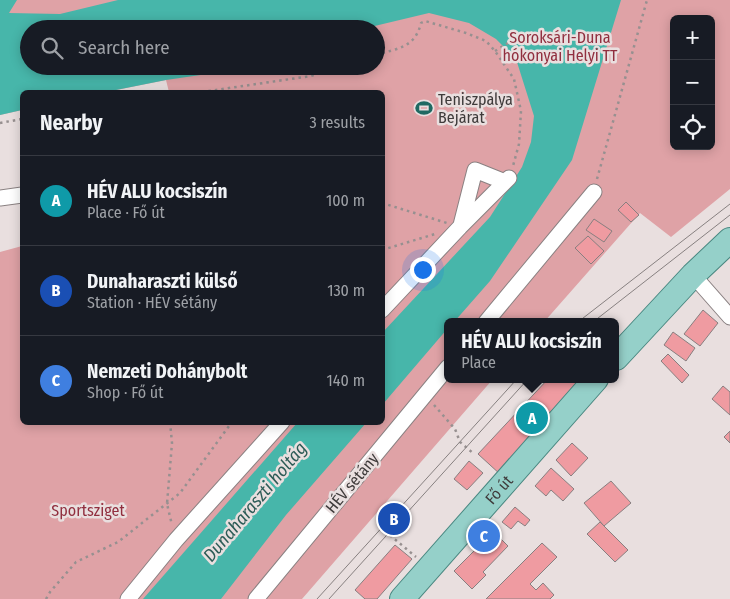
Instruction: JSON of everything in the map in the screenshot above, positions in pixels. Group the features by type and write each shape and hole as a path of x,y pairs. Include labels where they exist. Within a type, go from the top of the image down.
{"main road":[{"path":"619,355 693,276 730,240"},
{"name":"Fő út","path":"402,599 592,383"}],"street":[{"path":"385,307 507,180 475,170 460,227"},
{"path":"489,318 594,192"},
{"path":"0,198 20,195"},
{"path":"693,276 730,317"},
{"name":"HÉV sétány","path":"256,599 444,372"},
{"path":"128,599 176,540 279,425"}],"path":[{"path":"594,192 647,0"},
{"path":"385,52 406,45 414,39 421,23 425,21 466,33 486,42 495,51 514,80 521,110 519,144 507,180"},
{"path":"495,51 513,40"},
{"path":"216,90 314,75"},
{"path":"0,123 20,120"},
{"path":"385,204 460,227"},
{"path":"385,249 460,227"},
{"path":"425,394 455,429 460,442 474,454"},
{"path":"170,425 172,442 167,504 176,540"},
{"path":"46,599 76,562 118,542 180,493 230,425"},
{"path":"384,531 417,557 411,563"}],"green space":[{"name":"Sportsziget","path":"0,0 730,0 730,189 671,237 640,213 548,318 444,318 444,383 490,383 302,599 0,599 0,252 20,247 20,425 385,425 385,90 168,90 166,80 116,90 20,90 20,110 0,115"}],"water":[{"name":"Soroksári-Duna hókonyai Helyi TT","path":"0,0 17,0 9,13 60,14 118,0 621,0 572,160 490,281 458,318 444,318 444,333 385,402 385,330 490,217 522,167 531,142 534,116 516,59 496,39 469,23 429,13 385,24 385,20 20,20 20,75 200,75 116,90 20,90 20,110 0,115"},
{"name":"Dunaharaszti holtág","path":"295,425 364,425 286,515 221,599 143,599"}],"building":[{"path":"626,202 639,215 631,222 618,210"},
{"path":"594,219 612,231 604,242 586,230"},
{"path":"588,236 604,251 591,264 575,248"},
{"path":"703,310 718,323 700,346 684,334"},
{"path":"673,332 695,348 686,361 664,345"},
{"path":"668,354 689,375 682,383 661,361"},
{"path":"544,383 579,383 501,475 478,454"},
{"path":"723,386 730,392 730,415 712,399"},
{"path":"730,431 730,443 724,437"},
{"path":"572,443 588,458 571,476 556,460"},
{"path":"469,461 483,473 467,490 454,479"},
{"path":"551,468 574,489 563,501 551,490 546,496 535,486"},
{"path":"611,481 631,503 604,526 584,503"},
{"path":"515,507 530,520 525,526 518,521 511,529 502,522"},
{"path":"600,522 628,550 615,562 587,534"},
{"path":"488,537 494,543 500,538 508,546 483,572 486,575 472,589 454,571"},
{"path":"542,543 557,557 530,584 536,590 543,583 554,595 550,599 486,599"},
{"path":"395,545 412,559 377,599 365,599 355,590"}],"tram line":[{"path":"583,318 730,204"},
{"path":"598,318 730,215"},
{"path":"317,599 513,383"},
{"path":"329,599 524,383"}],"place":[{"name":"Teniszpálya Bejárat","path":"424,108"},
{"name":"HÉV ALU kocsiszín","path":"532,418"},
{"name":"Dunaharaszti külső","path":"394,519"},
{"name":"Nemzeti Dohánybolt","path":"484,536"}]}
